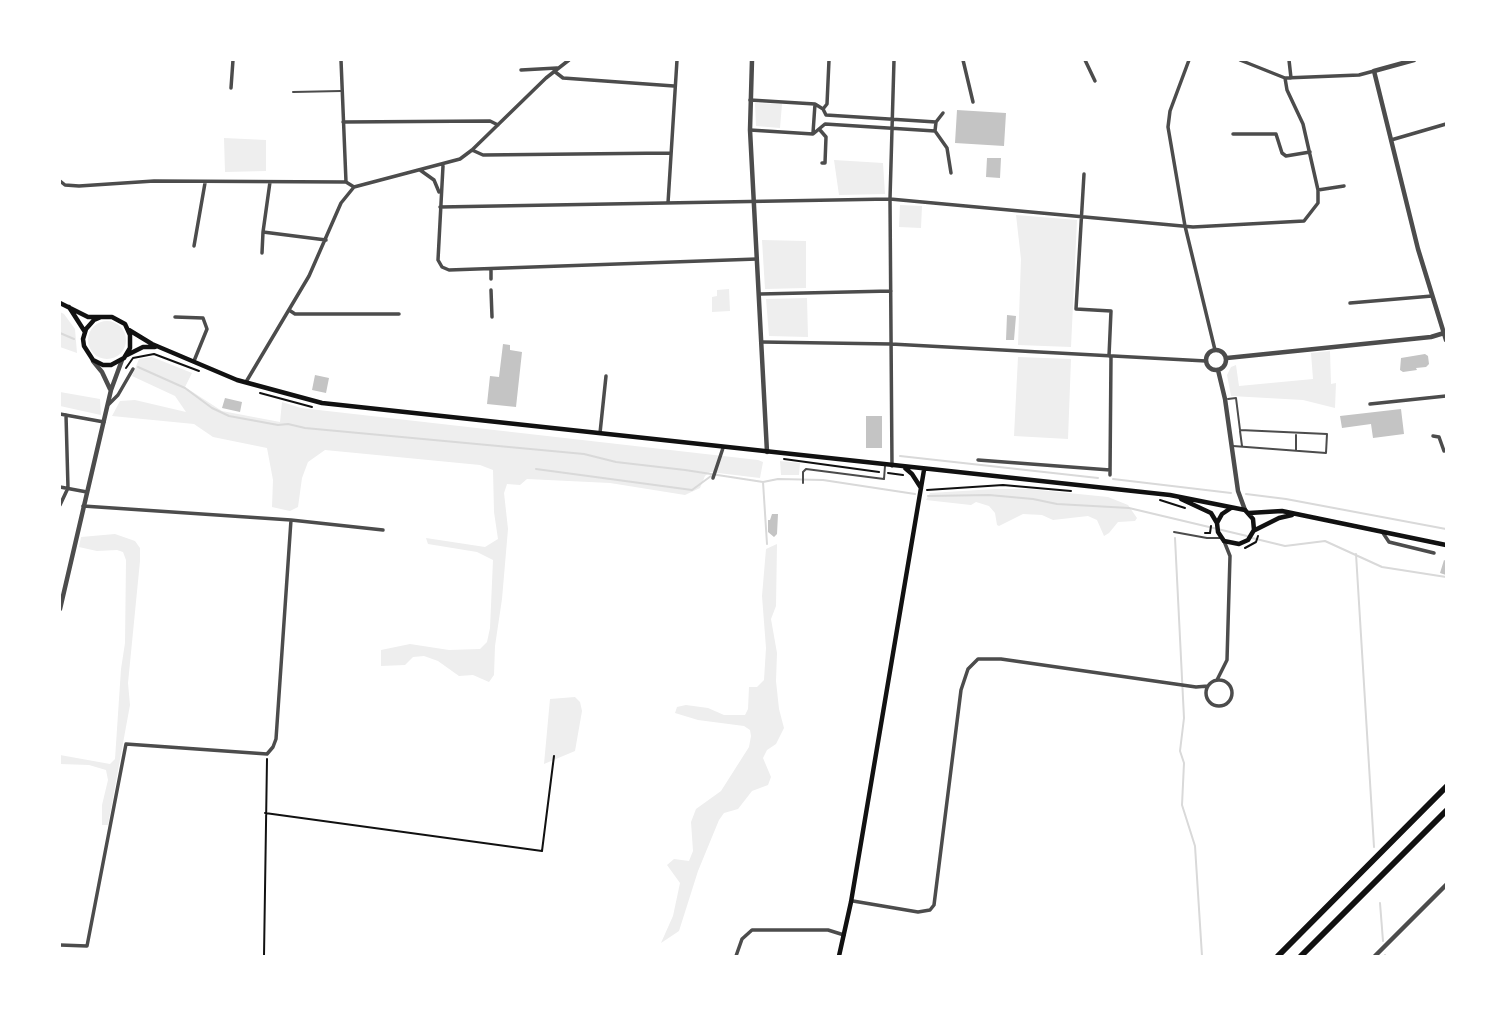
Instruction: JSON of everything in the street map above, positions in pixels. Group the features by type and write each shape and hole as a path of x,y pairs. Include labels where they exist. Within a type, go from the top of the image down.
{"highway":[{"path":"1278,957 1447,787"},
{"path":"1301,957 1447,811"}],"main road":[{"path":"60,303 88,317 116,318 129,330 160,348 246,382 322,403 1170,495 1247,512 1282,511 1447,545"},
{"path":"68,306 85,332"},
{"path":"102,317 91,323 85,332 84,346 93,360 107,365 143,347 160,348"},
{"path":"124,358 131,343 129,330"},
{"path":"904,468 918,481 921,490"},
{"path":"839,957 851,902 924,470"},
{"path":"1170,495 1211,513 1221,536 1236,545 1279,517 1296,515"},
{"path":"1215,524 1222,514 1234,508"},
{"path":"1247,512 1254,522 1253,535"}],"street":[{"path":"231,88 233,60"},
{"path":"341,60 346,181"},
{"path":"246,382 309,276 341,203 354,187 460,159 569,60"},
{"path":"668,203 677,60"},
{"path":"752,60 750,130 767,452"},
{"path":"822,108 827,104 829,60"},
{"path":"892,466 890,200 894,60"},
{"path":"963,60 973,102"},
{"path":"1085,60 1096,81"},
{"path":"1189,60 1170,111 1168,127 1185,226 1215,350"},
{"path":"1240,60 1285,78 1359,75 1414,60"},
{"path":"1289,60 1291,78"},
{"path":"521,70 556,70 563,78 674,86"},
{"path":"1374,71 1416,241 1432,296 1443,320 1447,340"},
{"path":"440,207 890,200 1185,226 1304,221 1318,203 1318,190 1303,124 1287,90 1285,78"},
{"path":"750,100 815,104 822,108 826,115 825,124 813,134 750,130"},
{"path":"813,134 815,104"},
{"path":"943,113 936,121 935,131 947,148 951,173"},
{"path":"826,115 936,121"},
{"path":"343,122 490,121 498,125"},
{"path":"825,124 935,131"},
{"path":"1391,140 1447,124"},
{"path":"820,130 826,137 825,163 822,163"},
{"path":"1233,134 1276,134 1282,153 1286,156 1310,152"},
{"path":"472,150 483,155 670,153"},
{"path":"443,165 438,260 442,267 449,270 757,259"},
{"path":"420,170 434,180 440,194"},
{"path":"1083,174 1076,309 1111,311 1110,475"},
{"path":"60,181 65,185 79,186 154,181 346,181 354,187"},
{"path":"194,246 205,182"},
{"path":"262,253 270,182"},
{"path":"1318,190 1344,186"},
{"path":"263,232 326,240"},
{"path":"491,268 491,279"},
{"path":"491,290 492,317"},
{"path":"760,294 891,291"},
{"path":"1350,303 1432,296"},
{"path":"289,310 295,314 399,314"},
{"path":"174,317 203,318 207,330 194,361"},
{"path":"1227,358 1431,337 1444,332"},
{"path":"762,342 891,344 1206,361"},
{"path":"1215,350 1223,352 1227,358 1225,366 1218,370 1210,368 1206,361 1209,353 1215,350"},
{"path":"60,609 111,390 124,358"},
{"path":"93,360 111,390"},
{"path":"108,405 118,395 133,369"},
{"path":"1218,370 1225,399 1238,491 1247,512"},
{"path":"600,434 606,376"},
{"path":"1370,404 1447,396"},
{"path":"60,414 104,422"},
{"path":"60,505 68,488 66,415"},
{"path":"1433,436 1439,437 1444,450 1447,450"},
{"path":"713,478 723,448"},
{"path":"978,460 1110,470"},
{"path":"60,487 87,492"},
{"path":"1234,508 1238,491"},
{"path":"83,506 291,520 383,530"},
{"path":"60,946 87,946 127,744 267,754 273,747 276,738 291,520"},
{"path":"1382,531 1390,542 1434,553"},
{"path":"851,902 854,900 918,912 930,910 934,905 961,690 968,669 978,659 1001,659 1196,687 1208,686 1217,680 1227,660 1230,556 1221,536"},
{"path":"1230,556 1236,545"},
{"path":"1196,687 1214,705 1227,703 1231,695 1223,670"},
{"path":"1217,680 1227,683"},
{"path":"1206,695 1208,686"},
{"path":"1375,957 1447,885"},
{"path":"736,957 742,939 752,930 828,930 844,935"}],"lane":[{"path":"293,92 342,91"},
{"path":"1225,399 1236,398 1242,447"},
{"path":"1232,446 1326,453 1327,434 1240,430"},
{"path":"1296,451 1297,433"},
{"path":"803,483 803,474 807,468 884,479 886,465"},
{"path":"1174,532 1211,538 1221,536"},
{"path":"1211,538 1221,536"}],"path":[{"path":"1155,499 1193,511"},
{"path":"1210,532 1215,524"},
{"path":"1253,535 1256,542"},
{"path":"264,957 267,754"},
{"path":"265,813 542,851 554,756"}],"shaded area":[{"path":"755,103 782,104 780,128 756,126"},
{"path":"224,138 266,140 266,171 225,172"},
{"path":"834,160 883,163 885,194 839,195"},
{"path":"900,205 922,206 921,228 899,227"},
{"path":"1016,215 1077,220 1071,347 1018,345 1021,259"},
{"path":"762,240 806,241 806,288 765,289"},
{"path":"729,289 730,311 712,312 712,297 717,296 717,290"},
{"path":"807,298 808,337 769,336 766,299"},
{"path":"60,312 75,329 77,353 60,347"},
{"path":"107,321 120,327 126,340 120,353 107,359 94,353 88,340 94,327"},
{"path":"1330,351 1331,384 1336,383 1335,408 1303,400 1231,396 1227,375 1231,367 1236,365 1239,386 1313,379 1311,353"},
{"path":"152,357 192,373 185,387 222,411 280,422 282,402 301,408 763,462 760,478 710,472 705,476 700,488 685,495 610,483 527,479 520,485 507,484 504,493 508,529 494,675 489,682 473,675 459,676 438,661 424,656 413,657 405,665 381,666 381,650 410,644 449,650 480,649 487,642 493,560 477,552 428,544 426,538 485,547 498,539 493,470 480,465 325,450 308,462 302,478 298,507 290,511 272,507 273,480 267,448 213,437 194,424 112,416 120,401 135,400 186,412 175,396 132,376 139,359"},
{"path":"1018,357 1071,359 1068,439 1014,436"},
{"path":"60,392 100,399 101,415 60,406"},
{"path":"780,461 800,463 799,475 781,475"},
{"path":"1029,489 1108,497 1128,505 1137,518 1135,521 1118,522 1104,536 1097,520 1088,516 1053,520 1042,515 1023,514 999,526 995,513 989,506 976,502 971,505 926,500 930,493"},
{"path":"115,534 135,541 140,548 140,561 128,683 130,705 108,825 102,825 102,805 108,780 106,770 89,765 60,764 60,755 110,764 115,759 125,643 126,560 123,552 117,550 97,551 79,547 81,537"},
{"path":"777,544 776,606 771,619 777,653 779,709 784,728 776,744 767,750 763,758 771,777 768,785 752,791 738,809 724,813 719,820 698,871 679,931 661,943 673,916 680,883 667,865 674,859 689,861 693,851 691,822 696,809 721,791 749,747 751,736 750,730 744,726 698,720 675,713 677,707 686,705 708,708 724,715 745,715 748,709 749,687 757,687 764,680 766,648 762,596 766,549"},
{"path":"575,697 580,702 582,711 575,751 544,764 550,699"}],"building":[{"path":"957,110 1006,113 1004,146 955,143"},
{"path":"987,158 1001,158 1000,178 986,177"},
{"path":"1007,315 1016,316 1014,340 1006,340"},
{"path":"503,344 510,345 510,350 522,352 516,407 487,404 490,376 499,377"},
{"path":"1425,354 1429,364 1426,367 1403,372 1400,370 1401,358"},
{"path":"315,375 329,378 326,393 312,390"},
{"path":"225,398 242,402 240,412 222,408"},
{"path":"1401,409 1404,434 1373,438 1371,424 1342,428 1340,416"},
{"path":"866,416 882,416 882,448 866,448"},
{"path":"772,514 778,514 777,534 774,537 768,532 768,520"},
{"path":"1444,560 1446,561 1446,575 1440,573"}],"waterway":[{"path":"60,333 74,339"},
{"path":"138,367 185,388 212,408 229,416 278,425 584,454 616,462 763,482 778,479 823,480 915,494"},
{"path":"900,456 1098,478"},
{"path":"536,469 692,490 711,476"},
{"path":"1113,479 1231,493"},
{"path":"763,482 767,544"},
{"path":"1246,494 1446,529"},
{"path":"928,496 989,495 1057,504 1129,508 1247,536"},
{"path":"1175,538 1184,718 1180,751 1184,763 1182,805 1195,846 1202,956"},
{"path":"1252,538 1285,546 1325,541 1382,567 1446,577"},
{"path":"1356,554 1374,847"},
{"path":"1380,903 1383,941"}]}
